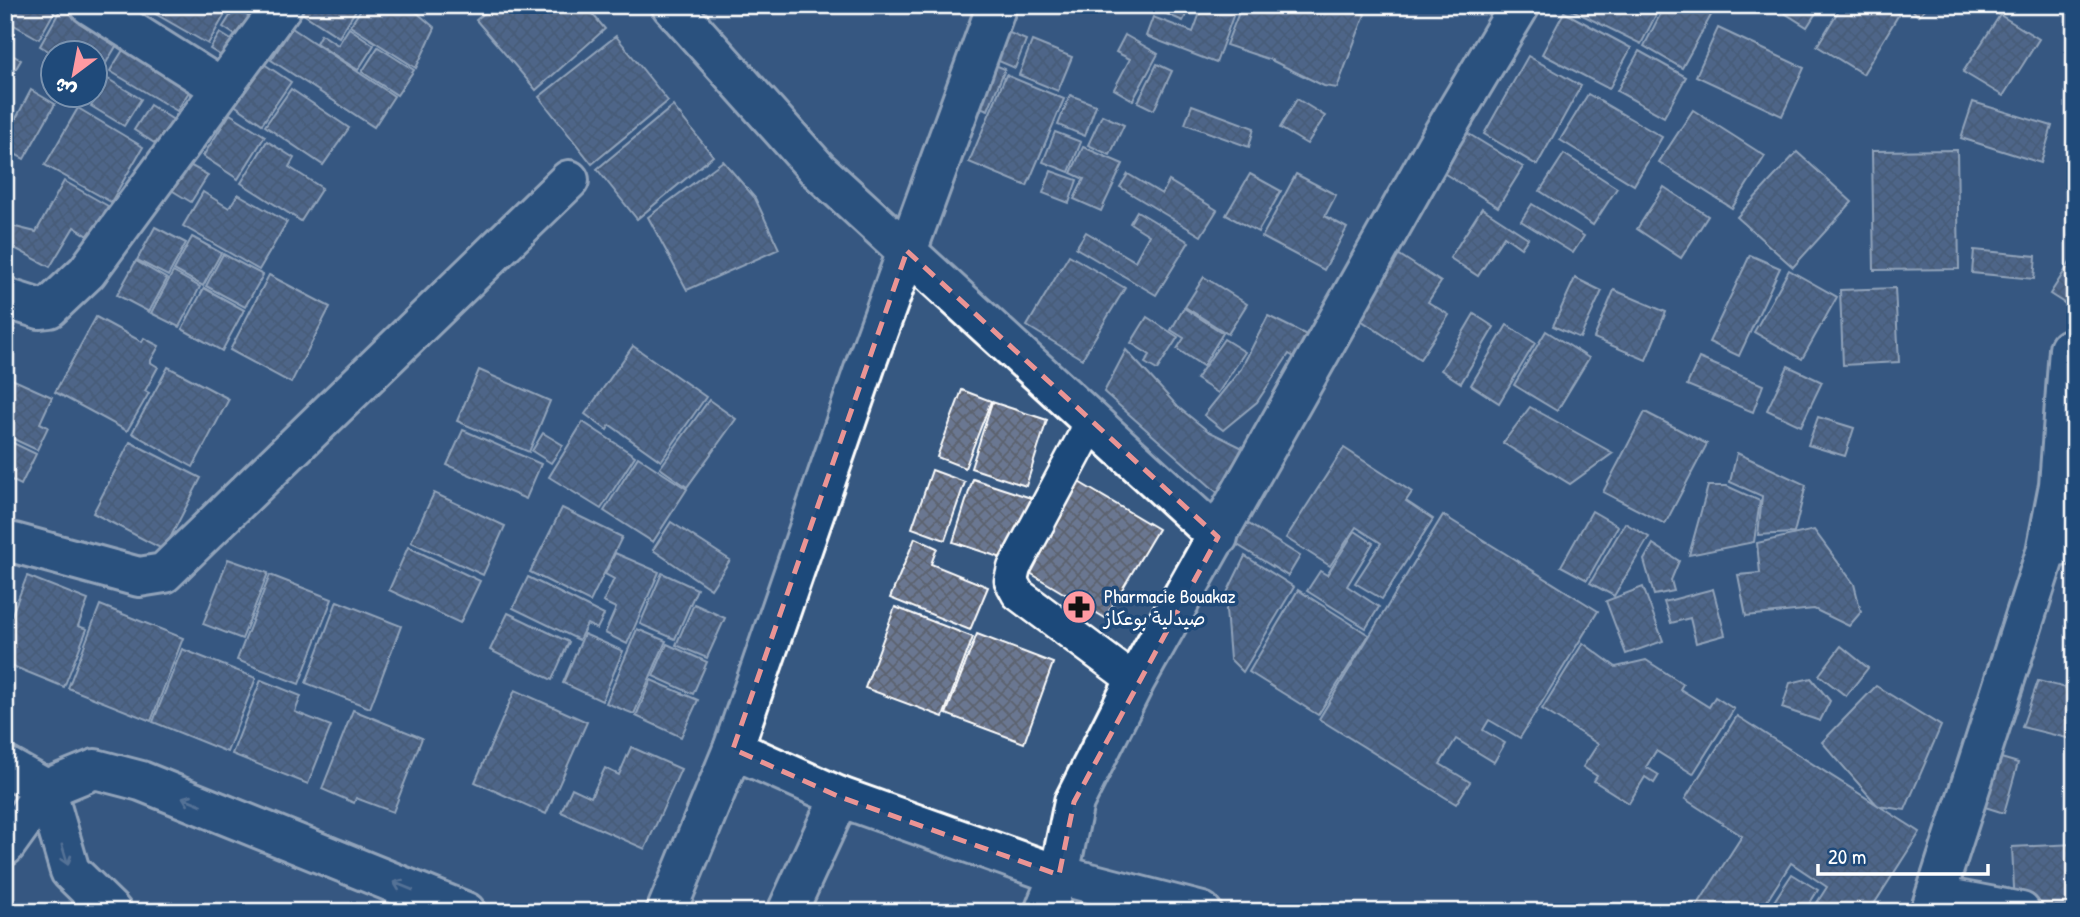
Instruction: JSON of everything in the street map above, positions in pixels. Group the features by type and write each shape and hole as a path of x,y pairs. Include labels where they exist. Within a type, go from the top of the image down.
{"street":[{"path":"90,5 221,88"},
{"path":"5,298 40,309 52,306 87,272 283,5"},
{"path":"671,5 818,170 1217,537"},
{"path":"666,912 733,749 907,251 997,5"},
{"path":"1044,912 1059,875 1074,802 1135,681 1443,134 1520,5"},
{"path":"8,547 139,577 164,573 569,180"},
{"path":"2021,912 1933,904 2060,549 2059,485 2069,349"},
{"path":"733,749 840,797 1059,875 1202,912"},
{"path":"5,766 46,789 70,871 112,912"},
{"path":"5,846 46,789 95,769 141,780 466,912"},
{"path":"788,912 840,797"}],"lane":[{"path":"1092,422 1014,568 1011,581 1018,594 1135,681"}],"highlighted area":[{"path":"907,251 1218,537 1074,802 1059,875 840,797 733,749"}],"building":[{"path":"5,5 58,5 40,38 5,20"},
{"path":"63,5 76,5 124,33 108,60 108,38 44,38"},
{"path":"149,5 221,5 228,9 208,44 147,9"},
{"path":"296,5 359,5 339,37 294,8"},
{"path":"364,5 408,5 435,28 416,68 350,26"},
{"path":"494,5 585,5 605,29 536,90 476,20"},
{"path":"1153,5 1191,5 1183,21 1152,8"},
{"path":"1203,5 1237,5 1216,63 1146,36 1153,17 1193,32"},
{"path":"1242,5 1341,5 1365,14 1337,88 1324,86 1271,60 1226,45"},
{"path":"1572,5 1661,5 1641,44 1570,9"},
{"path":"1665,5 1705,5 1714,10 1682,68 1644,46"},
{"path":"1772,5 1821,5 1807,27"},
{"path":"1842,5 1885,5 1899,14 1863,74 1817,46"},
{"path":"1908,5 1929,5 1918,16"},
{"path":"235,8 261,24 249,44 223,27"},
{"path":"1564,12 1631,48 1609,89 1542,54"},
{"path":"2000,15 2039,39 2003,96 1963,72"},
{"path":"292,28 394,96 374,127 271,60"},
{"path":"349,28 374,45 358,70 316,43 321,34 338,45"},
{"path":"998,28 1026,40 1015,68 987,56"},
{"path":"1718,28 1804,68 1782,116 1696,76"},
{"path":"220,33 246,49 236,65 210,49"},
{"path":"1125,35 1158,54 1133,100 1114,89 1130,59 1116,52"},
{"path":"616,36 668,101 592,164 539,97"},
{"path":"1032,41 1072,57 1058,91 1019,75"},
{"path":"128,42 195,82 177,111 110,71"},
{"path":"378,47 414,70 397,95 362,72"},
{"path":"5,51 21,60 5,87"},
{"path":"1639,51 1686,77 1664,117 1617,91"},
{"path":"1528,56 1581,86 1537,165 1484,134"},
{"path":"258,60 291,82 262,124 230,102"},
{"path":"990,63 1005,69 988,110 974,105"},
{"path":"1157,64 1172,71 1154,110 1138,102"},
{"path":"1006,75 1064,99 1027,186 969,162"},
{"path":"108,79 141,99 124,126 94,108 108,108"},
{"path":"291,89 349,128 323,165 265,126"},
{"path":"31,90 38,94 38,108 53,108 24,159 5,149 5,125 11,128"},
{"path":"1588,94 1662,137 1634,185 1560,140"},
{"path":"1070,95 1096,105 1085,136 1058,125"},
{"path":"1297,99 1325,116 1307,144 1280,128"},
{"path":"1973,102 2052,126 2041,163 1961,138"},
{"path":"150,105 180,124 164,149 134,130"},
{"path":"1192,105 1254,128 1249,147 1185,124"},
{"path":"673,106 713,156 637,219 597,169"},
{"path":"78,108 143,147 111,202 45,165"},
{"path":"1693,110 1765,156 1732,208 1659,162"},
{"path":"230,114 265,136 238,179 203,156"},
{"path":"1102,115 1124,125 1110,155 1088,145"},
{"path":"1459,128 1523,167 1498,207 1434,167"},
{"path":"1055,132 1081,142 1069,172 1043,162"},
{"path":"267,141 294,158 289,167 322,188 301,221 241,183"},
{"path":"1083,147 1123,164 1101,211 1074,199 1084,179 1071,173"},
{"path":"1957,150 1959,269 1874,270 1872,151"},
{"path":"1797,152 1852,202 1793,267 1737,217"},
{"path":"1564,154 1617,188 1593,225 1540,191"},
{"path":"723,161 755,198 779,249 687,290 648,217"},
{"path":"184,162 208,175 191,202 168,188"},
{"path":"1051,171 1077,180 1069,203 1043,193"},
{"path":"1128,174 1162,194 1169,181 1217,210 1201,236 1120,187"},
{"path":"1250,174 1281,191 1258,232 1226,215"},
{"path":"1296,174 1336,195 1325,216 1347,228 1324,270 1262,237"},
{"path":"64,181 108,206 90,237 74,227 50,267 5,243 5,236 11,226 36,232"},
{"path":"1664,187 1708,216 1681,258 1637,229"},
{"path":"203,192 229,208 238,194 287,222 259,270 183,226"},
{"path":"1532,204 1584,236 1573,253 1521,221"},
{"path":"1482,208 1528,238 1521,248 1504,236 1478,276 1450,258"},
{"path":"1137,211 1189,242 1156,295 1076,248 1086,232 1135,261 1149,235 1130,223"},
{"path":"155,227 186,243 168,276 137,260"},
{"path":"192,237 221,253 203,286 174,270"},
{"path":"1392,250 1441,282 1428,302 1449,315 1420,359 1350,313"},
{"path":"1974,250 2036,256 2034,279 1972,273"},
{"path":"223,254 263,275 245,307 206,286"},
{"path":"1069,255 1125,288 1082,359 1027,326"},
{"path":"1750,255 1780,268 1739,356 1709,342"},
{"path":"2075,255 2075,310 2050,294"},
{"path":"136,261 167,279 149,312 117,295"},
{"path":"1789,270 1837,297 1802,359 1754,332"},
{"path":"173,272 200,287 179,327 151,313"},
{"path":"269,275 330,307 291,383 230,350"},
{"path":"1204,277 1247,304 1228,334 1185,307"},
{"path":"1575,278 1602,291 1580,338 1553,326"},
{"path":"204,288 244,310 222,351 182,329"},
{"path":"1895,288 1899,362 1843,365 1840,290"},
{"path":"1614,290 1666,312 1646,360 1594,338"},
{"path":"1184,308 1223,333 1203,366 1177,349 1184,338 1171,330"},
{"path":"1474,314 1494,327 1461,383 1441,370"},
{"path":"1268,316 1323,343 1309,366 1289,354 1257,402 1223,430 1204,415 1241,369"},
{"path":"96,317 142,342 144,338 159,346 150,362 158,367 145,391 149,393 127,431 55,392"},
{"path":"1147,317 1178,337 1157,370 1145,363 1150,355 1131,343"},
{"path":"1507,325 1535,343 1499,403 1471,385"},
{"path":"1546,331 1589,358 1557,411 1514,385"},
{"path":"1224,339 1245,352 1218,393 1196,379"},
{"path":"633,346 706,397 661,461 610,425 607,430 585,414"},
{"path":"1126,350 1178,407 1208,431 1257,455 1229,503 1104,392"},
{"path":"1699,358 1763,385 1753,412 1687,385"},
{"path":"1788,366 1822,382 1801,426 1767,410"},
{"path":"168,367 229,399 193,467 132,433"},
{"path":"479,370 550,401 529,452 457,421"},
{"path":"5,376 52,397 40,423 48,427 37,450 5,435"},
{"path":"962,390 991,401 965,468 937,457"},
{"path":"709,400 736,419 687,487 660,468"},
{"path":"992,402 1047,420 1026,486 971,468"},
{"path":"1530,407 1613,453 1570,484 1503,443"},
{"path":"1645,412 1707,444 1665,524 1603,492"},
{"path":"1818,417 1854,428 1845,456 1808,445"},
{"path":"583,422 635,456 601,509 549,477"},
{"path":"463,430 541,464 526,499 447,465"},
{"path":"543,433 563,445 551,463 532,451"},
{"path":"5,439 36,454 21,485 5,477"},
{"path":"130,442 201,478 164,550 93,513"},
{"path":"1344,448 1412,492 1406,501 1433,519 1382,599 1355,583 1381,543 1356,527 1330,566 1286,538"},
{"path":"1737,453 1806,485 1794,533 1758,535 1762,496 1730,482"},
{"path":"638,457 687,489 653,542 604,511"},
{"path":"932,470 965,482 945,540 912,528"},
{"path":"973,479 1031,498 1011,561 953,542"},
{"path":"1077,481 1158,529 1105,618 1025,570"},
{"path":"1708,486 1727,486 1760,501 1754,542 1689,555"},
{"path":"434,493 505,526 483,575 411,542"},
{"path":"562,508 622,537 590,602 530,572"},
{"path":"1592,511 1618,526 1587,580 1561,566"},
{"path":"1443,515 1598,611 1520,738 1489,720 1483,730 1505,743 1494,762 1456,739 1440,764 1470,782 1456,804 1319,719"},
{"path":"1244,521 1300,556 1288,576 1231,541"},
{"path":"671,522 730,560 711,589 653,550"},
{"path":"1625,523 1649,537 1614,596 1590,583"},
{"path":"1814,530 1854,584 1861,612 1849,626 1814,609 1746,616 1738,575 1760,573 1757,543"},
{"path":"1355,531 1373,543 1347,586 1379,607 1366,628 1307,591 1320,571 1327,575"},
{"path":"915,538 937,548 931,564 988,587 970,630 890,598"},
{"path":"1653,544 1679,561 1671,580 1674,591 1654,595 1644,560"},
{"path":"408,547 480,581 460,623 389,590"},
{"path":"615,553 659,572 627,644 605,633 616,608 603,602 614,579 605,574"},
{"path":"1245,556 1294,587 1243,672 1230,659 1225,597"},
{"path":"228,559 268,573 242,639 203,624"},
{"path":"662,573 697,589 675,639 640,624"},
{"path":"270,575 332,599 299,684 237,660"},
{"path":"27,576 88,600 78,626 87,629 64,687 5,663 5,632"},
{"path":"528,577 604,615 597,629 587,624 579,640 513,608"},
{"path":"1643,587 1663,641 1626,654 1606,601"},
{"path":"1713,589 1725,635 1696,643 1690,618 1671,623 1664,602"},
{"path":"1298,590 1369,635 1318,715 1249,672"},
{"path":"337,601 401,626 370,708 306,683"},
{"path":"694,604 725,618 707,658 676,645"},
{"path":"100,605 183,638 151,721 68,688"},
{"path":"895,607 973,637 943,717 865,688"},
{"path":"508,613 569,642 552,680 490,650"},
{"path":"637,629 666,641 634,714 606,703"},
{"path":"584,634 623,651 602,701 563,683"},
{"path":"977,634 1053,663 1024,743 946,714"},
{"path":"1583,643 1616,667 1646,660 1683,684 1680,689 1709,707 1715,697 1734,709 1693,774 1656,751 1646,767 1659,775 1654,783 1645,777 1629,803 1594,781 1597,776 1583,767 1598,744 1542,709"},
{"path":"667,644 707,662 693,694 653,676"},
{"path":"1841,646 1868,668 1846,696 1819,675"},
{"path":"182,649 256,678 227,752 153,722"},
{"path":"1811,678 1830,701 1820,721 1782,708 1790,683"},
{"path":"261,680 301,696 295,712 331,726 308,784 232,754"},
{"path":"651,680 698,700 681,737 636,716"},
{"path":"2038,681 2075,690 2075,740 2022,727"},
{"path":"1876,686 1941,726 1905,810 1878,806 1822,742"},
{"path":"515,690 587,722 546,814 475,782"},
{"path":"353,710 422,738 393,812 356,798 354,803 322,789"},
{"path":"1737,716 1920,832 1869,912 1811,912 1827,887 1791,863 1760,912 1693,912 1742,836 1685,799"},
{"path":"631,747 681,769 645,849 561,812 572,788 591,797 605,768 619,775"},
{"path":"1984,753 2018,763 2004,813 1969,802"},
{"path":"2075,844 2075,905 2015,908 2012,847"},
{"path":"1792,874 1818,890 1804,912 1767,912"}],"place":[{"name":"Pharmacie Bouakaz صيدلية بوعكاز","path":"1079,607"}]}
